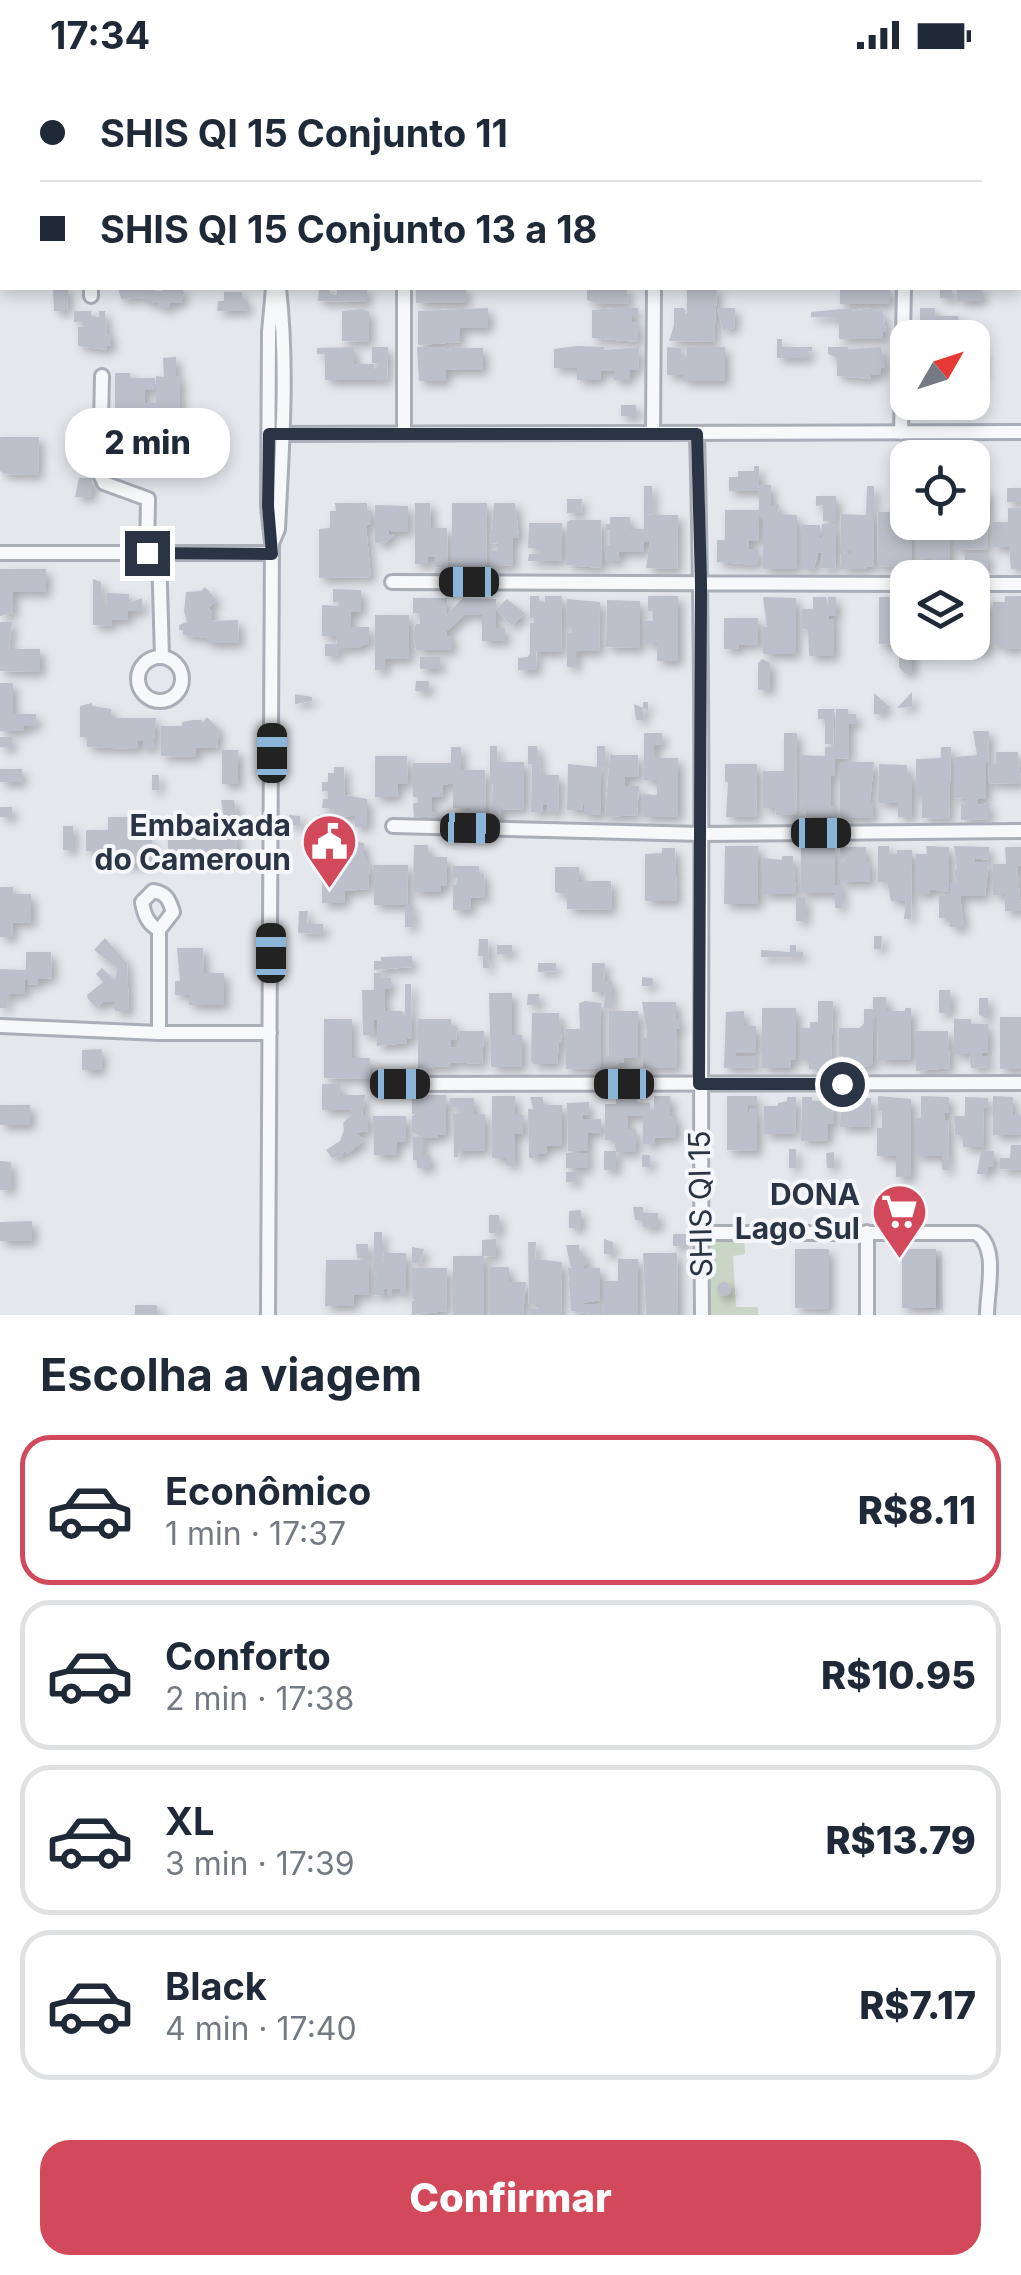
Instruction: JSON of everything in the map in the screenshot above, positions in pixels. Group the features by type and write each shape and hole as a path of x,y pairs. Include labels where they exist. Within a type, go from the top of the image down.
{"street":[{"path":"268,1315 272,548 278,529 276,434 284,348 276,290"},
{"path":"404,290 404,434"},
{"path":"654,290 654,433"},
{"path":"901,433 904,290"},
{"path":"102,376 100,474 104,483 148,499 162,657"},
{"path":"276,434 1021,432"},
{"name":"SHIS QI 15","path":"697,434 701,584 702,1315"},
{"path":"0,553 272,548"},
{"path":"392,582 890,584"},
{"path":"990,584 1021,584"},
{"path":"393,826 701,834 1021,831"},
{"path":"159,1033 160,930"},
{"path":"0,1026 270,1033"},
{"path":"400,1084 1021,1083"},
{"path":"867,1232 868,1315"},
{"path":"701,1233 980,1234 990,1249 987,1315"}],"shaded area":[{"path":"908,1250 942,1251 943,1310 910,1307"}],"green space":[{"path":"707,1237 744,1238 745,1254 733,1256 736,1307 758,1307 758,1315 710,1315"}],"building":[{"path":"53,290 68,290 67,311 54,311"},
{"path":"119,290 184,292 181,303 170,303 170,308 145,303 145,297 121,299"},
{"path":"319,290 337,295 337,290 367,290 367,302 318,301"},
{"path":"416,290 466,290 466,303 416,303"},
{"path":"587,290 626,290 629,303 600,304 587,300"},
{"path":"687,290 717,290 714,342 669,341 674,308 684,308 687,320"},
{"path":"840,290 890,290 890,304 840,304"},
{"path":"940,290 952,290 953,298 940,298"},
{"path":"957,290 982,290 982,301 957,301"},
{"path":"224,292 242,292 242,301 248,301 248,311 217,311 218,301 224,301"},
{"path":"488,308 488,328 460,328 460,342 418,345 418,311"},
{"path":"638,308 632,322 638,322 638,342 592,338 592,310"},
{"path":"717,308 735,308 734,328 723,330"},
{"path":"852,308 883,311 883,339 839,339 839,318 811,317 811,312"},
{"path":"920,308 935,308 935,316 958,316 958,320 920,320"},
{"path":"74,311 91,311 91,316 99,317 99,311 105,311 107,334 111,334 107,350 78,346 78,327 87,327 87,322 74,322"},
{"path":"342,311 369,311 369,342 342,341"},
{"path":"777,339 782,339 782,347 812,347 812,351 808,351 808,358 777,358"},
{"path":"577,346 604,350 639,347 638,370 630,370 630,380 614,380 614,371 601,371 601,380 577,380 577,368 554,368 554,349"},
{"path":"354,347 354,364 374,364 374,372 379,372 379,363 372,363 372,347 388,347 387,380 325,380 325,354 317,354 317,348"},
{"path":"417,347 442,347 448,351 483,348 483,370 446,370 446,381 419,381"},
{"path":"667,347 681,348 681,359 687,356 687,347 725,347 725,381 683,381 683,372 667,375"},
{"path":"828,347 881,347 885,368 881,368 881,375 871,375 871,379 837,376 837,358 828,354"},
{"path":"176,357 176,376 180,376 180,440 187,440 187,450 150,450 150,441 126,439 125,416 115,416 115,373 130,373 130,378 155,378 155,390 145,390 145,403 156,403 156,376 164,377 163,358"},
{"path":"621,405 636,405 637,416 621,416"},
{"path":"0,437 39,437 38,475 0,471"},
{"path":"754,466 759,466 759,485 771,485 771,505 779,505 778,514 797,515 797,569 763,569 763,517 759,517 759,541 749,541 749,549 758,549 758,565 717,562 717,540 725,540 725,510 759,510 759,491 729,491 729,477 738,477 738,471 754,471"},
{"path":"79,478 92,478 92,497 75,497"},
{"path":"644,486 652,486 652,513 648,515 678,515 677,569 646,568 650,542 644,542 644,552 618,552 620,561 605,561 605,545 610,545 606,524 610,524 610,517 630,517 630,529 644,529"},
{"path":"867,486 874,486 874,567 868,567 867,560 867,569 840,569 841,554 851,554 840,551 841,514 866,515"},
{"path":"1007,488 1021,488 1021,502 1007,502"},
{"path":"816,496 836,496 836,521 823,521 823,505 816,506"},
{"path":"567,499 582,499 581,513 567,513"},
{"path":"335,503 367,503 367,511 371,511 371,523 366,526 371,577 319,578 319,529 330,528 330,511 336,511"},
{"path":"415,503 430,503 431,528 447,528 448,568 435,567 435,557 428,557 428,564 415,564"},
{"path":"452,503 487,503 483,569 452,567"},
{"path":"494,503 515,503 519,538 513,538 513,565 490,566 490,551 498,551 498,543 490,544"},
{"path":"375,505 408,506 408,532 392,532 389,528 389,534 395,534 387,542 375,543"},
{"path":"1008,508 1021,508 1021,569 1011,569 1009,547 993,547 993,522 1008,522"},
{"path":"878,512 890,512 890,540 912,540 912,560 890,560 890,566 877,567"},
{"path":"570,520 601,520 602,568 567,565"},
{"path":"529,523 562,523 562,561 528,561 529,554 539,554 538,548 528,548"},
{"path":"822,524 836,524 836,556 827,557 836,557 835,569 821,568 822,553 818,553 814,569 802,569 802,525 820,525 822,537"},
{"path":"916,540 950,540 950,560 916,558"},
{"path":"955,540 987,540 987,549 955,550"},
{"path":"965,553 988,553 988,560 965,560"},
{"path":"0,569 46,569 46,592 13,592 13,613 0,616"},
{"path":"93,579 101,582 101,607 107,607 107,593 129,594 129,603 142,598 142,611 128,611 128,620 112,619 111,626 93,625"},
{"path":"205,587 217,600 209,608 212,621 238,620 239,643 207,643 207,638 183,635 183,630 179,630 179,625 187,622 186,592"},
{"path":"333,589 361,590 361,612 351,612 351,627 369,627 369,643 338,648 338,656 325,656 325,644 337,644 336,636 322,636 322,605 339,606 339,602 333,602"},
{"path":"530,596 539,596 539,601 545,602 545,596 562,596 561,652 536,652 537,670 518,670 518,658 530,653 530,623 534,623 534,618 530,618"},
{"path":"648,596 678,596 678,661 657,661 657,643 645,643 645,621 653,621"},
{"path":"1005,596 1021,596 1021,649 993,645 993,602 1005,602"},
{"path":"763,597 796,598 796,654 763,654 763,627 767,627"},
{"path":"813,597 826,597 828,605 828,597 836,597 836,616 829,616 834,619 834,656 809,656 802,609 813,609"},
{"path":"879,597 890,597 890,644 879,644"},
{"path":"413,598 447,598 447,614 463,598 496,599 496,628 505,628 505,641 482,641 482,615 464,615 447,631 447,636 452,636 452,650 416,650 413,631 420,624 420,613 413,613"},
{"path":"507,599 525,613 512,626 496,609"},
{"path":"567,599 600,602 599,651 576,651 576,667 567,667 567,633 572,633 572,627 567,627"},
{"path":"607,600 640,601 640,648 606,647"},
{"path":"375,615 409,615 409,659 385,659 385,670 375,670"},
{"path":"724,618 758,618 758,645 739,644 739,649 724,649"},
{"path":"0,622 12,622 9,649 40,649 40,672 0,671"},
{"path":"420,657 440,657 440,669 420,669"},
{"path":"762,659 770,663 770,690 758,690 758,663"},
{"path":"899,660 912,660 912,673 904,673"},
{"path":"416,681 429,681 429,691 415,691"},
{"path":"0,683 13,683 13,714 36,714 36,726 24,726 24,731 0,731"},
{"path":"912,692 912,707 897,708"},
{"path":"874,693 891,708 883,708 883,714 874,714"},
{"path":"295,694 312,697 312,701 295,704"},
{"path":"92,703 111,709 111,718 156,718 153,749 143,749 143,741 138,741 138,749 87,747 87,737 80,737 80,706"},
{"path":"634,704 643,708 643,720 636,720"},
{"path":"818,709 834,709 833,744 825,744 825,719 818,719"},
{"path":"836,709 856,714 856,724 849,724 849,758 835,759 835,776 831,776 835,817 806,817 806,811 802,812 802,755 825,756 825,747 835,747"},
{"path":"207,717 219,729 217,748 196,748 196,757 161,756 161,726 182,726 182,722 193,720 202,723"},
{"path":"973,731 989,731 988,763 978,763 986,764 986,799 978,799 978,805 989,803 989,819 961,820 961,804 966,804 966,799 954,798 954,757 977,755"},
{"path":"644,733 662,733 662,745 654,745 654,758 678,758 678,817 643,817 643,794 657,795 657,780 644,780"},
{"path":"784,733 797,733 796,815 776,815 775,808 763,808 763,771 784,771"},
{"path":"0,737 12,737 12,748 0,747"},
{"path":"490,746 497,746 497,762 524,762 524,809 501,810 499,820 490,820"},
{"path":"528,746 537,746 541,775 559,775 558,812 547,812 547,805 543,805 543,812 531,812 532,764 528,764"},
{"path":"597,746 605,746 601,815 584,815 584,800 582,810 567,810 568,764 597,767"},
{"path":"451,747 461,747 461,770 485,770 486,814 471,814 471,808 453,808 453,783 443,785 443,797 432,797 432,812 438,816 438,822 414,817 413,803 418,803 418,797 413,797 413,763 451,763"},
{"path":"941,747 951,747 949,819 922,818 922,795 916,795 916,759 941,758"},
{"path":"222,750 238,750 238,784 222,784"},
{"path":"996,752 1018,752 1021,784 988,783 989,764 996,764"},
{"path":"610,755 638,755 639,777 625,777 625,786 639,786 637,815 605,817"},
{"path":"375,756 407,756 408,784 398,784 397,797 375,797"},
{"path":"840,762 874,762 870,802 873,818 840,818"},
{"path":"725,764 757,764 756,817 726,817"},
{"path":"879,764 907,765 908,777 912,777 912,817 898,817 898,803 878,803"},
{"path":"334,767 344,767 345,795 367,799 367,827 355,827 355,815 333,819 333,827 318,824 318,815 331,815 334,808 322,808 328,791 322,791 322,782 328,782 328,773 334,773"},
{"path":"0,769 22,769 22,782 0,782"},
{"path":"152,775 159,775 159,790 152,790"},
{"path":"221,800 234,800 238,823 225,823"},
{"path":"0,807 12,807 12,817 0,817"},
{"path":"289,815 300,816 300,825 289,825"},
{"path":"108,817 152,817 152,831 142,831 143,840 152,839 152,864 108,864 108,851 86,851 86,830 108,830"},
{"path":"63,826 73,826 73,850 63,850"},
{"path":"168,826 179,826 179,831 202,827 236,829 237,852 225,859 175,859 175,855 168,855"},
{"path":"312,843 364,843 366,861 370,861 368,889 345,891 344,903 322,903 322,856 312,856"},
{"path":"414,845 428,845 429,857 447,857 447,886 441,886 441,892 413,892"},
{"path":"725,846 758,846 758,904 724,904"},
{"path":"801,846 835,846 835,885 842,885 842,908 835,908 835,893 800,893"},
{"path":"878,846 889,846 889,854 912,850 911,919 904,919 906,901 891,901 887,882 878,882"},
{"path":"926,846 949,847 949,892 930,889 930,894 916,894 916,854 927,854"},
{"path":"954,846 989,847 989,860 975,858 975,862 989,862 985,896 960,896 964,927 950,927 950,918 939,918 939,896 950,896 950,883 957,883 953,871 957,869"},
{"path":"840,847 866,847 870,882 840,882 840,862 848,859 840,859"},
{"path":"1005,847 1021,847 1021,866 1017,866 1021,911 1005,911 1005,895 993,895 993,864 1006,864"},
{"path":"662,848 675,848 677,901 645,901 645,854 662,853"},
{"path":"782,856 793,856 796,894 763,894 763,858 782,860"},
{"path":"374,865 408,865 407,905 374,905"},
{"path":"453,866 479,866 479,874 484,874 485,898 470,898 471,910 453,910 453,885 457,878 453,878"},
{"path":"555,867 579,867 579,881 611,881 612,910 567,909 567,895 555,892"},
{"path":"0,887 13,887 13,894 31,894 31,923 12,922 13,937 0,937"},
{"path":"796,897 805,897 805,921 796,921"},
{"path":"405,905 413,905 413,927 405,927"},
{"path":"299,911 308,911 307,924 323,924 323,934 298,933"},
{"path":"874,936 882,936 881,949 874,949"},
{"path":"105,938 127,963 129,1011 115,1011 115,1002 103,1002 97,1008 88,999 87,995 103,982 96,974 102,968 115,980 117,968 94,950"},
{"path":"479,939 488,939 489,968 483,968 483,956 478,956"},
{"path":"497,945 512,945 512,954 497,954"},
{"path":"790,945 796,945 796,952 803,952 803,957 761,957 761,950 790,952"},
{"path":"177,948 203,948 204,973 224,973 224,1005 189,1005 189,995 175,995 175,981 180,981"},
{"path":"26,952 51,952 52,978 28,985 25,980 25,994 7,994 7,1008 0,1008 0,969 26,970"},
{"path":"412,956 412,967 374,970 374,961 381,961 381,957"},
{"path":"538,963 556,963 556,971 538,972"},
{"path":"592,963 605,963 604,981 612,981 612,1008 604,1008 605,992 592,992"},
{"path":"374,973 391,978 391,989 385,989 385,1011 402,1011 405,1015 405,984 411,984 412,1039 407,1039 407,1043 377,1046 377,1020 374,1035 363,1035 362,990 374,990"},
{"path":"642,977 653,978 653,986 642,986"},
{"path":"939,990 950,990 950,1013 939,1013"},
{"path":"489,993 512,993 512,1035 522,1035 522,1067 491,1067"},
{"path":"528,994 539,994 539,1005 527,1005"},
{"path":"873,997 886,997 887,1011 911,1008 911,1060 878,1060 877,1016 873,1016 873,1063 869,1067 844,1067 843,1056 839,1056 839,1028 860,1028 864,1009 873,1009"},
{"path":"979,998 988,998 988,1019 979,1015"},
{"path":"818,1001 833,1001 831,1069 809,1069 809,1059 800,1059 800,1028 810,1028 810,1022 818,1022"},
{"path":"642,1002 676,1002 676,1019 680,1019 680,1029 676,1029 677,1068 643,1068 643,1038 647,1038 647,1033"},
{"path":"579,1003 601,1003 601,1068 566,1069 566,1029 580,1029"},
{"path":"762,1008 796,1008 796,1060 791,1060 791,1068 762,1068"},
{"path":"609,1011 638,1011 638,1058 624,1058 619,1067 604,1067 604,1056 609,1056"},
{"path":"744,1011 744,1026 756,1026 756,1053 735,1053 756,1056 756,1067 724,1068 726,1012"},
{"path":"532,1013 559,1013 562,1043 557,1064 533,1064 531,1060"},
{"path":"1000,1017 1021,1017 1021,1069 1000,1069"},
{"path":"324,1019 352,1019 352,1058 370,1058 370,1079 324,1078"},
{"path":"418,1019 451,1019 451,1026 457,1026 451,1047 460,1047 460,1031 484,1031 482,1064 451,1062 451,1066 418,1068"},
{"path":"954,1019 988,1024 988,1053 981,1053 988,1056 988,1067 971,1068 969,1054 954,1054"},
{"path":"916,1031 948,1031 950,1068 916,1071"},
{"path":"102,1049 101,1070 82,1070 82,1050"},
{"path":"322,1084 340,1084 340,1095 365,1095 362,1115 368,1115 368,1131 355,1133 365,1140 347,1154 346,1149 341,1156 332,1158 326,1150 340,1141 343,1123 351,1110 322,1110"},
{"path":"446,1095 446,1135 423,1138 423,1155 430,1155 430,1168 417,1168 417,1160 413,1160 413,1137 421,1137 412,1132 412,1116 416,1114 412,1114 412,1098"},
{"path":"492,1096 515,1096 515,1115 523,1115 523,1134 515,1134 515,1165 506,1165 506,1158 492,1158"},
{"path":"654,1096 670,1096 670,1116 676,1116 676,1138 655,1138 655,1144 643,1144 643,1116 627,1116 628,1129 636,1129 636,1152 616,1152 616,1170 604,1170 604,1151 616,1151 614,1140 605,1140 605,1104 616,1104 616,1098 637,1098 637,1102 650,1103 650,1111 654,1111"},
{"path":"727,1096 757,1096 757,1105 748,1105 748,1114 751,1108 757,1108 757,1151 727,1150"},
{"path":"878,1096 911,1099 911,1177 896,1177 896,1156 877,1156 877,1128 882,1128"},
{"path":"921,1096 949,1097 945,1120 949,1170 942,1170 942,1156 916,1156 916,1118 921,1118"},
{"path":"993,1096 1013,1097 1013,1115 1021,1115 1021,1135 993,1135"},
{"path":"530,1097 543,1097 543,1105 562,1105 562,1146 547,1146 546,1153 539,1154 539,1158 529,1158 528,1109 533,1109"},
{"path":"787,1097 796,1097 795,1134 764,1134 764,1106 778,1106"},
{"path":"802,1097 834,1101 834,1124 828,1124 828,1140 801,1141"},
{"path":"965,1097 988,1098 988,1108 983,1108 984,1147 963,1147 963,1135 955,1135 954,1116 965,1116"},
{"path":"450,1098 474,1098 474,1114 485,1114 485,1151 459,1151 458,1157 454,1157 453,1114 460,1114 460,1107 450,1107"},
{"path":"850,1098 871,1098 870,1127 840,1127 841,1102 850,1102"},
{"path":"589,1102 589,1114 583,1115 583,1119 601,1119 601,1132 588,1133 588,1151 568,1151 567,1103"},
{"path":"0,1105 30,1105 30,1125 0,1125"},
{"path":"373,1116 406,1116 406,1142 397,1142 397,1155 374,1155"},
{"path":"1011,1145 1021,1145 1021,1170 1000,1169 1000,1158 1010,1158"},
{"path":"789,1149 796,1149 796,1168 789,1168"},
{"path":"981,1151 994,1151 994,1167 988,1167 988,1174 977,1174"},
{"path":"834,1152 834,1168 827,1168 826,1153"},
{"path":"566,1153 588,1153 588,1168 566,1168"},
{"path":"642,1155 650,1155 651,1167 642,1167"},
{"path":"0,1161 11,1162 11,1190 0,1190"},
{"path":"566,1172 577,1172 577,1182 566,1182"},
{"path":"633,1207 643,1207 643,1213 658,1213 658,1227 643,1227 643,1220 635,1220"},
{"path":"581,1210 581,1228 569,1228 569,1211"},
{"path":"489,1215 499,1215 499,1233 489,1233"},
{"path":"32,1221 32,1241 0,1241 0,1222"},
{"path":"374,1232 382,1232 382,1264 384,1253 406,1253 406,1296 400,1296 400,1289 392,1289 392,1296 387,1296 387,1289 384,1296 374,1295"},
{"path":"673,1234 686,1234 686,1246 673,1246"},
{"path":"496,1239 496,1257 484,1256 484,1315 453,1315 453,1256 482,1256 482,1240"},
{"path":"604,1239 613,1242 613,1255 604,1254"},
{"path":"528,1242 536,1242 535,1259 562,1262 561,1315 529,1315 529,1308 539,1309 539,1304 529,1304"},
{"path":"356,1244 368,1244 368,1258 357,1258"},
{"path":"566,1245 579,1245 588,1259 583,1268 600,1268 600,1300 578,1304 600,1304 600,1315 571,1311 571,1268"},
{"path":"412,1247 424,1249 420,1263 412,1263"},
{"path":"795,1249 829,1249 829,1309 795,1308"},
{"path":"902,1249 936,1249 936,1308 902,1308"},
{"path":"643,1253 677,1253 678,1315 646,1315"},
{"path":"618,1259 638,1259 638,1315 604,1315 604,1281 618,1281"},
{"path":"326,1260 369,1260 369,1295 354,1295 354,1306 325,1306"},
{"path":"490,1267 509,1267 509,1282 526,1282 523,1315 490,1315"},
{"path":"412,1268 447,1268 446,1311 412,1315"},
{"path":"724,1282 731,1289 724,1296 717,1289"},
{"path":"135,1305 157,1305 157,1315 135,1315"}],"place":[{"name":"Embaixada do Cameroun","path":"330,891"},
{"name":"DONA Lago Sul","path":"899,1260"}],"route":[{"path":"147,553 272,554 269,434 697,434 701,584 699,1084 842,1084"}]}
